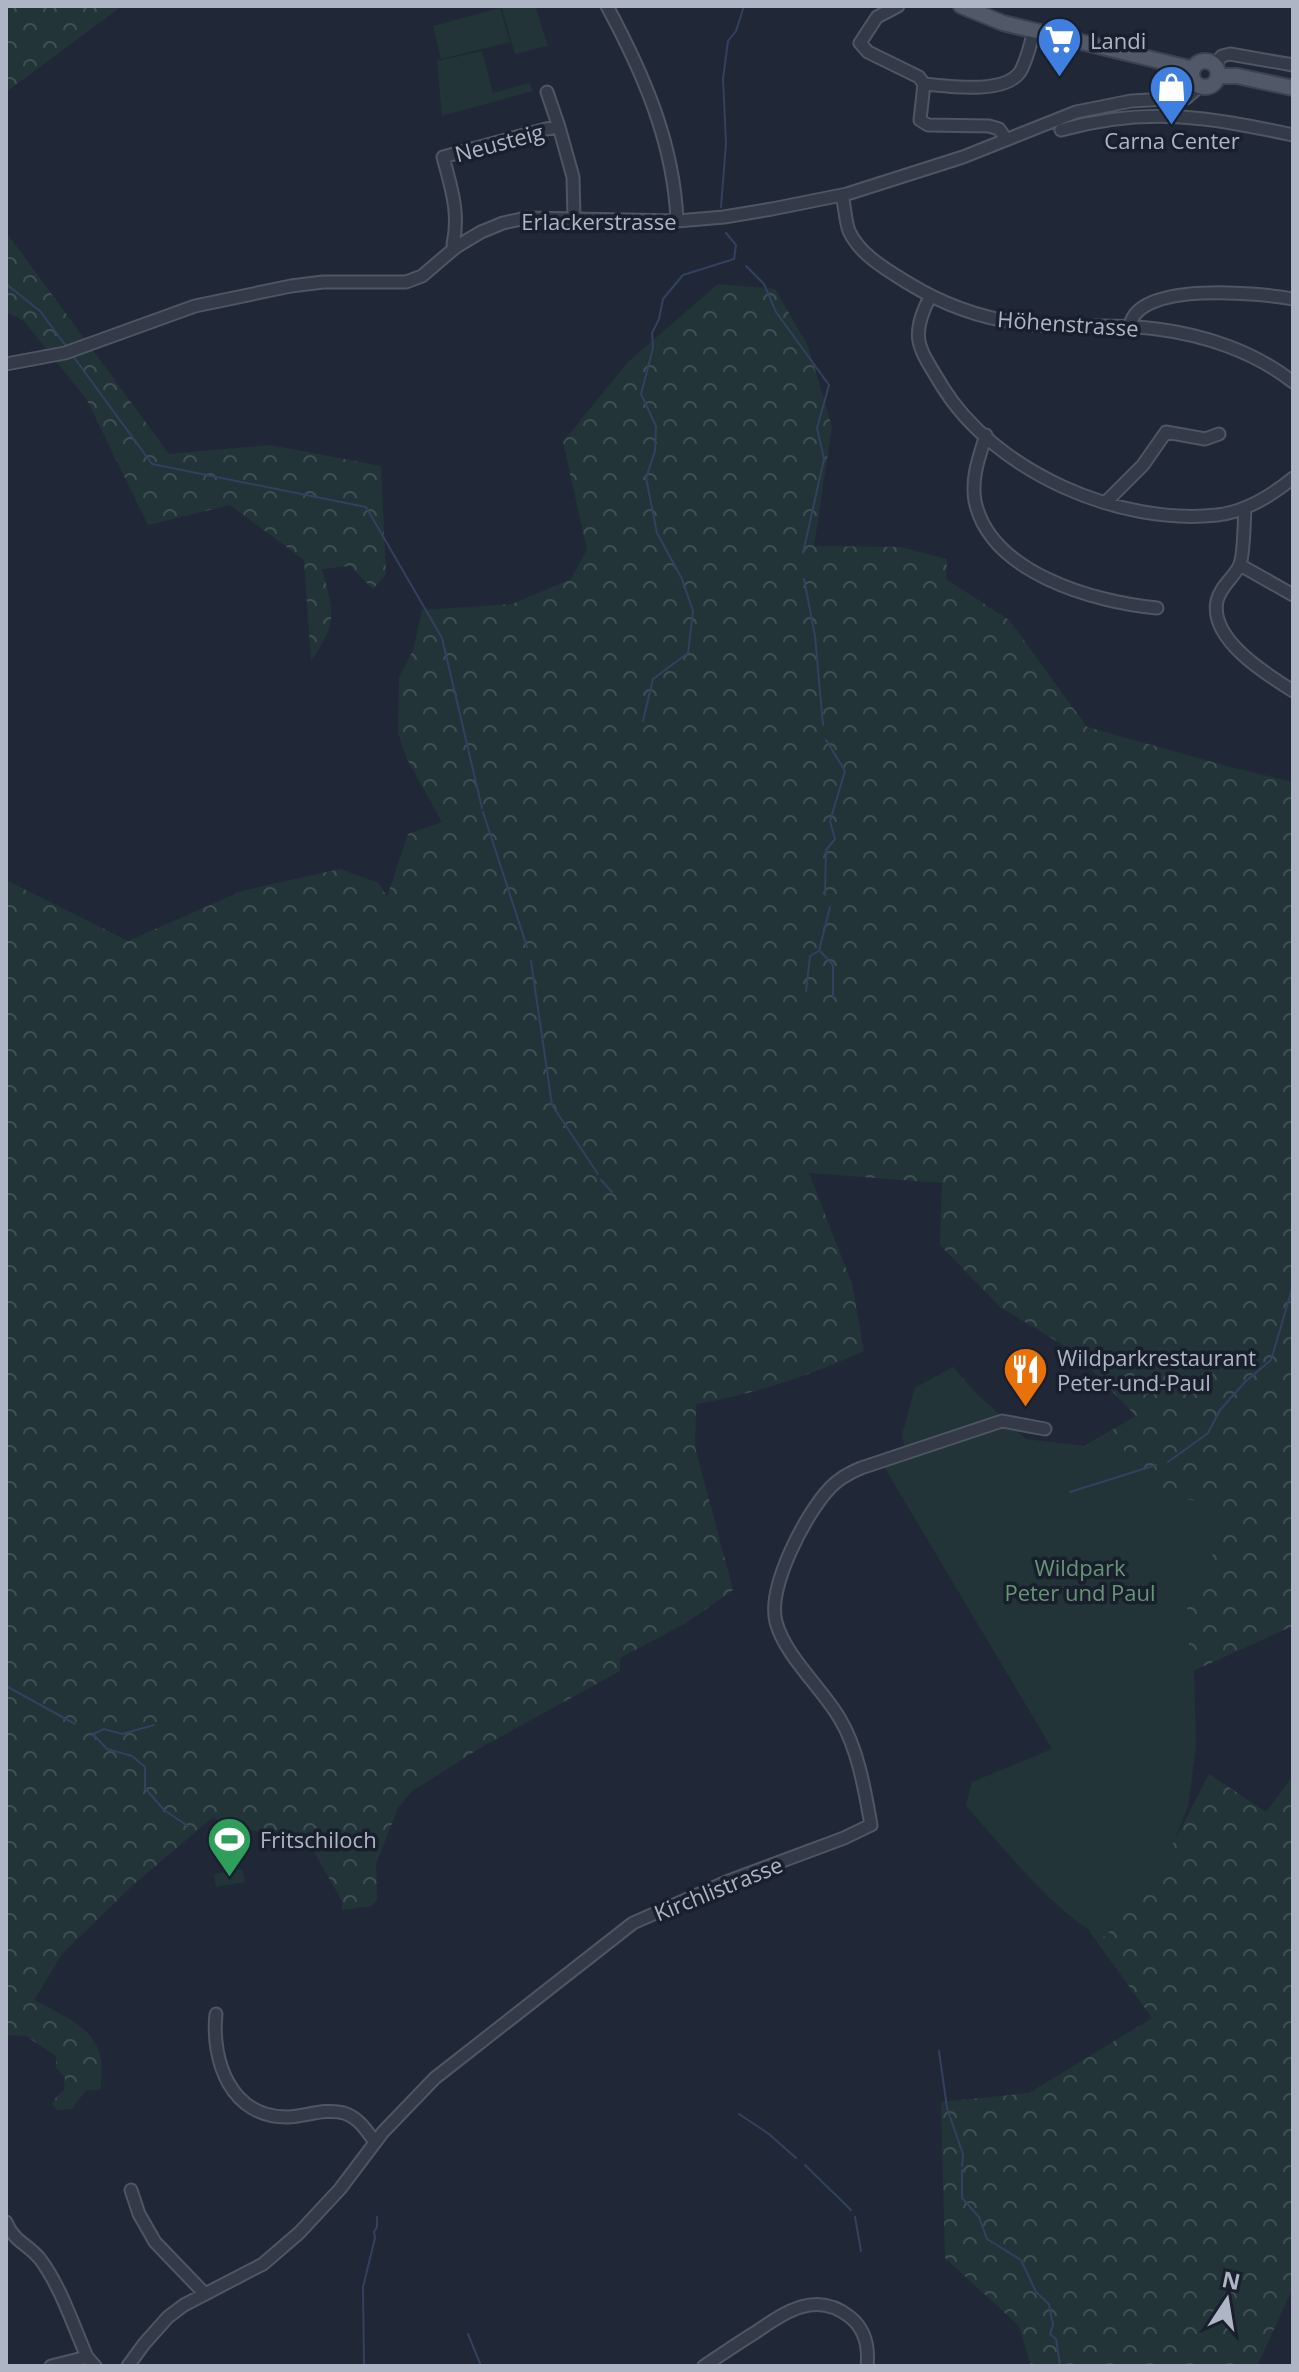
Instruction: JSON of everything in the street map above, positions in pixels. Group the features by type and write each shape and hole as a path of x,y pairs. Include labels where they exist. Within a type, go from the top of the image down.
{"main road":[{"path":"961,6 1003,23 1193,69"},
{"path":"1216,70 1212,86 1200,86 1193,79 1193,69 1201,62 1237,76 1293,88"}],"street":[{"path":"607,6 640,70 656,111 677,221"},
{"path":"898,6 877,17 860,43 868,52 919,77 924,84 920,120 928,125 989,126 999,129 1006,139"},
{"path":"924,84 977,88 1015,77 1022,69 1034,30"},
{"path":"1216,70 1222,56 1230,54 1293,65"},
{"name":"Erlackerstrasse","path":"6,364 65,353 195,306 291,286 323,282 406,282 422,276 456,247 481,232 526,218 677,221 724,217 842,195 954,160 1076,112 1109,104 1186,98 1200,86"},
{"path":"547,92 559,127"},
{"path":"1153,116 1154,99"},
{"path":"1061,130 1124,116 1153,116 1207,119 1293,135"},
{"name":"Neusteig","path":"458,224 443,157 559,127 573,177 574,218"},
{"name":"Höhenstrasse","path":"842,195 846,221 857,244 892,273 930,297 1001,321 1036,325 1156,328 1208,340 1259,360 1293,382"},
{"path":"456,247 453,244 458,224 481,232"},
{"path":"1130,327 1137,311 1184,295 1226,292 1293,299"},
{"path":"930,297 918,329 919,347 947,394 986,435 1042,477 1106,502 1152,514 1183,517 1220,515 1245,509 1273,494 1293,478"},
{"path":"1106,502 1143,465 1166,432 1205,439 1219,434"},
{"path":"986,435 975,472 974,489 979,512 994,541 1010,557 1057,583 1120,602 1157,608"},
{"path":"1245,509 1240,565 1228,578 1217,601 1218,620 1223,633 1261,669 1293,691"},
{"path":"1240,565 1293,595"},
{"name":"Kirchlistrasse","path":"128,2366 168,2317 263,2264 299,2233 340,2189 375,2142 435,2078 633,1923 698,1893 871,1825 852,1745 841,1719 788,1646 775,1618 780,1582 798,1535 830,1488 844,1476 861,1468 1002,1421 1045,1429"},
{"path":"216,2014 217,2049 223,2075 234,2094 244,2103 272,2116 343,2113 358,2121 375,2142"},
{"path":"131,2190 139,2214 155,2242 205,2294"},
{"path":"6,2222 8,2234 38,2257 56,2284 91,2362 51,2366"},
{"path":"704,2366 787,2310 812,2303 832,2306 856,2322 865,2336 869,2351 867,2366"}],"green space":[{"path":"6,6 122,6 6,92"},
{"path":"501,6 535,6 548,46 515,54"},
{"path":"500,8 510,42 441,59 433,26"},
{"path":"482,51 493,93 529,83 533,91 442,116 437,61"},
{"path":"6,232 169,454 270,445 381,466 386,574 373,589 350,566 322,569 331,607 330,626 311,661 304,560 230,505 148,525 87,400 24,321 6,312"},
{"path":"718,284 775,289 808,346 832,427 814,546 900,547 947,559 946,579 1009,620 1087,727 1293,782 1293,1626 1193,1671 936,1456 902,1436 915,1388 953,1367 1026,1439 1084,1446 1136,1416 1073,1351 1000,1307 940,1245 942,1183 809,1173 852,1284 864,1351 782,1383 696,1404 695,1447 733,1590 686,1623 620,1658 620,1671 480,1748 411,1792 398,1808 376,1864 377,1899 372,1906 342,1910 342,1901 312,1848 212,1818 133,1885 62,1954 34,2000 87,2032 100,2055 100,2090 86,2090 72,2109 57,2110 52,2104 64,2090 65,2078 56,2068 56,2056 26,2036 6,2035 6,880 128,941 242,891 340,869 379,883 387,897 408,834 442,822 407,759 398,733 399,678 414,648 422,610 512,604 571,579 587,550 563,442 628,362"},
{"name":"Wildpark Peter und Paul","path":"953,1367 1006,1436 1082,1448 1114,1434 1149,1492 1201,1502 1221,1519 1220,1540 1188,1603 1185,1625 1194,1669 1196,1746 1188,1807 1166,1861 1105,1937 1070,1916 1051,1899 966,1806 972,1782 1052,1749 883,1465 907,1456 902,1436 915,1388"},
{"path":"1209,1774 1266,1812 1293,1776 1293,2288 1257,2366 1031,2366 1019,2326 945,2258 941,2102 1029,2093 1152,2018 1090,1932 1109,1845 1176,1838"},
{"name":"Fritschiloch","path":"242,1869 245,1882 216,1887 214,1874"}],"waterway":[{"path":"721,207 726,143 723,79 728,41 736,31 744,6"},
{"path":"643,721 653,679 688,653 693,611 682,579 657,533 646,478 655,451 656,426 641,394 653,348 652,333 663,299 683,275 734,259 736,245 726,233"},
{"path":"746,266 764,284 776,312 829,385 817,428 824,459 803,553"},
{"path":"6,284 40,311 66,346"},
{"path":"73,356 152,464 366,507 442,638 482,808"},
{"path":"804,579 815,636 823,725"},
{"path":"825,895 826,850 835,839 830,821 845,771 826,740"},
{"path":"483,812 527,947"},
{"path":"806,991 810,956 819,951 830,907"},
{"path":"821,952 833,965 833,998"},
{"path":"531,961 552,1105 598,1174"},
{"path":"601,1180 612,1192"},
{"path":"1168,1462 1208,1433 1220,1410 1245,1382 1271,1360 1293,1286"},
{"path":"1070,1492 1156,1465"},
{"path":"6,1686 75,1724"},
{"path":"154,1725 122,1734 104,1729 93,1734 107,1749 132,1756 145,1767 145,1788 164,1810 188,1826"},
{"path":"939,2051 947,2108 963,2154 962,2166"},
{"path":"739,2114 769,2134 796,2158"},
{"path":"805,2165 851,2210"},
{"path":"962,2170 962,2198 979,2217 987,2239 1021,2260 1036,2292 1049,2304 1053,2325 1050,2334 1056,2339 1060,2366"},
{"path":"364,2366 363,2287 377,2217"},
{"path":"855,2217 861,2251"},
{"path":"468,2334 481,2366"}],"place":[{"name":"Landi","path":"1059,79"},
{"name":"Carna Center","path":"1172,126"},
{"name":"Wildparkrestaurant Peter-und-Paul","path":"1026,1409"},
{"name":"Fritschiloch","path":"229,1878"}]}
